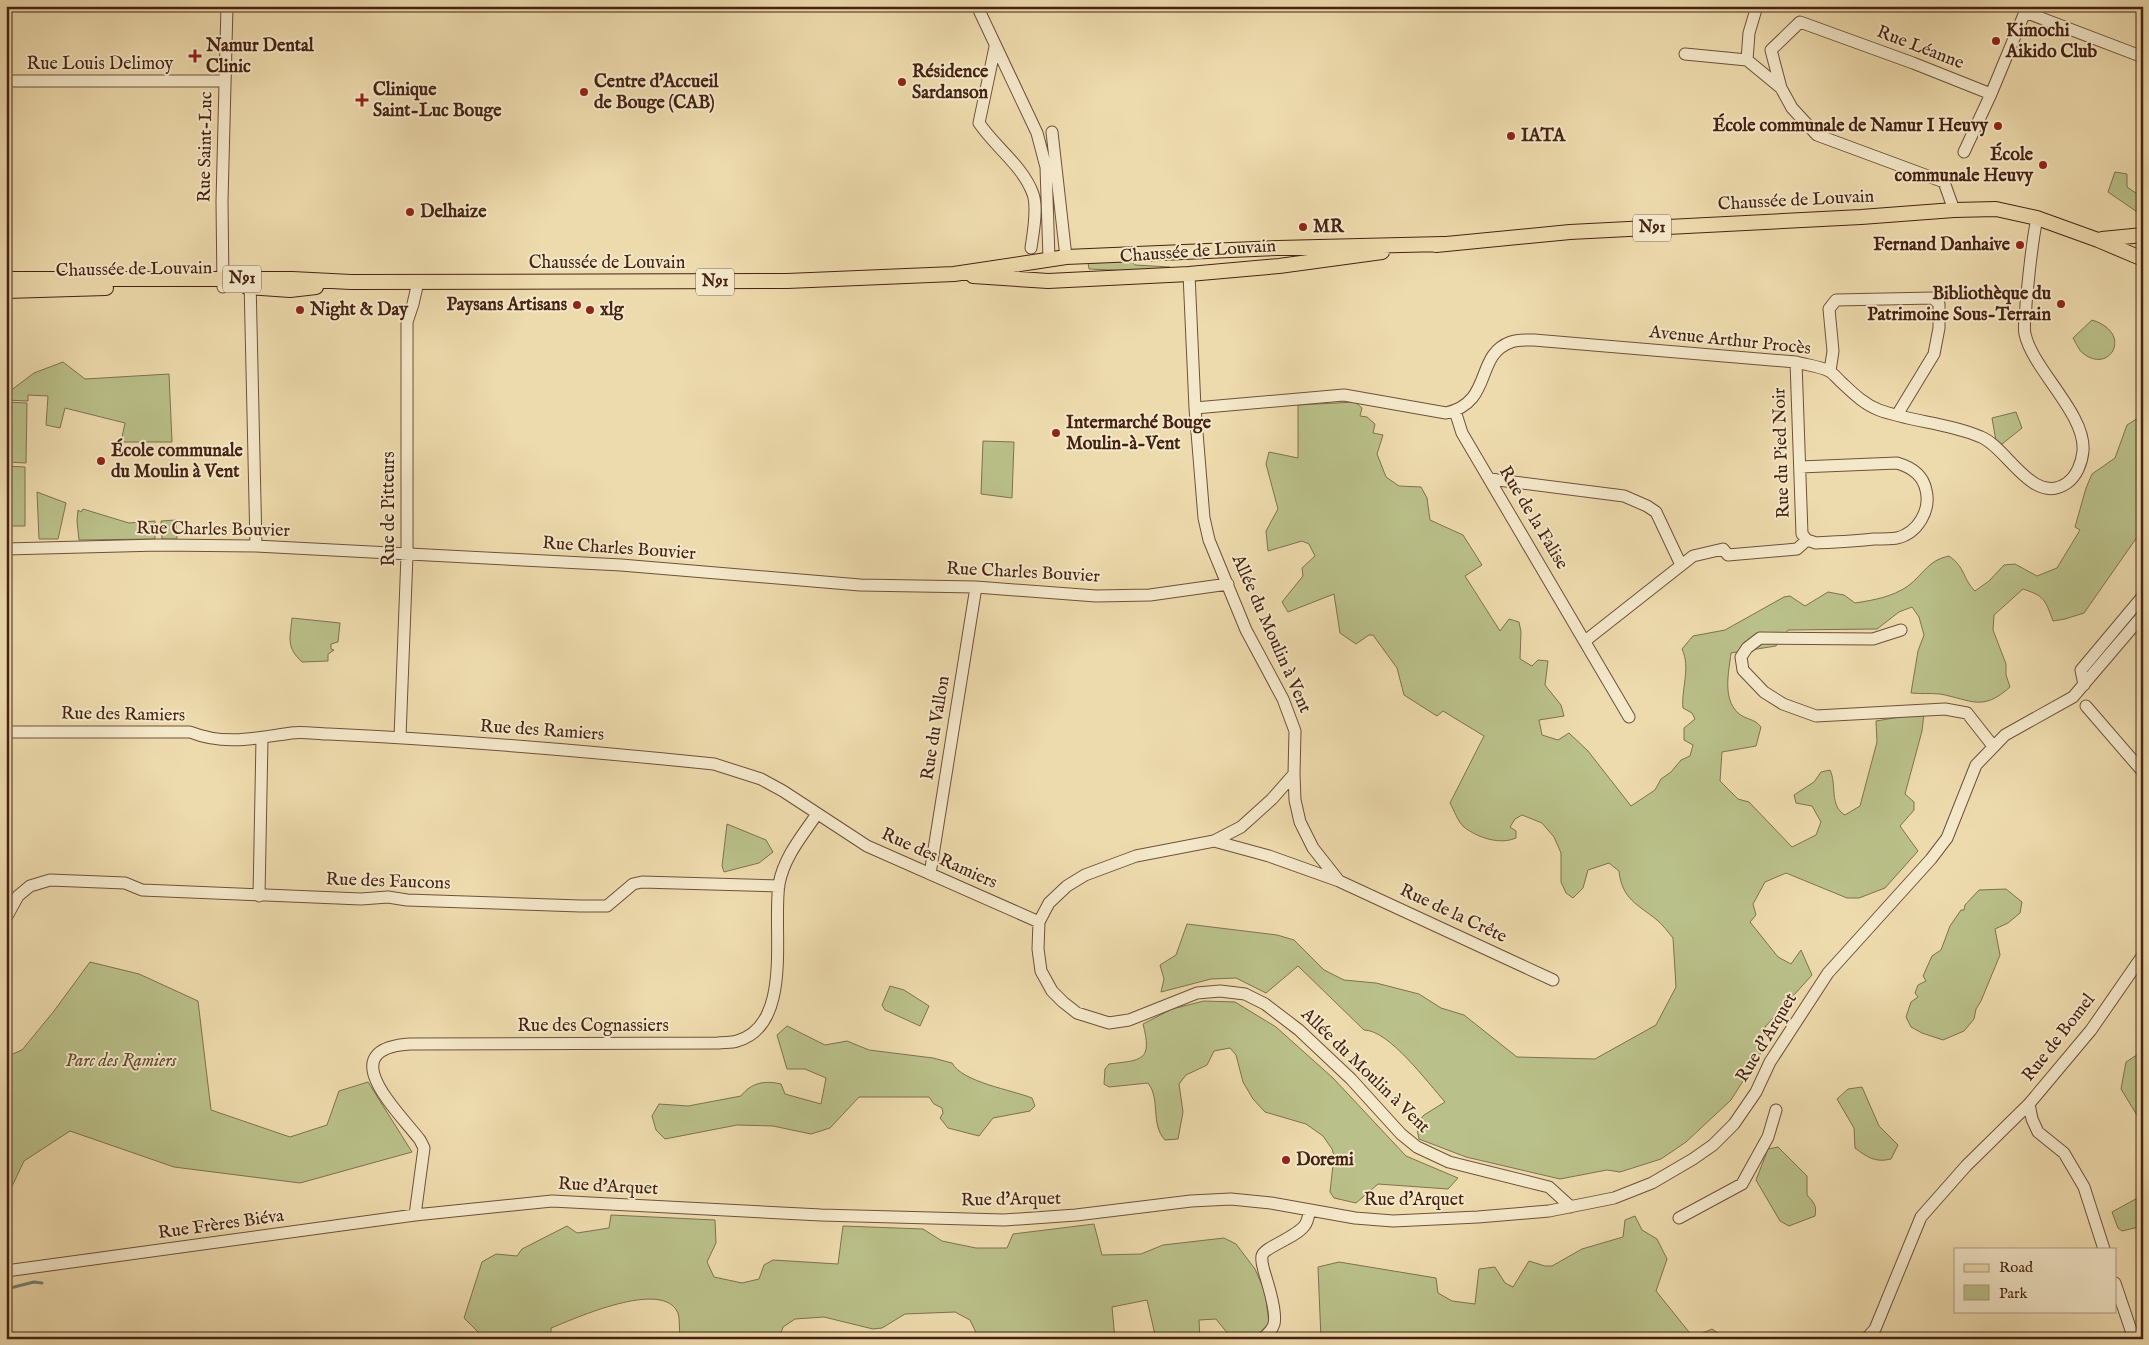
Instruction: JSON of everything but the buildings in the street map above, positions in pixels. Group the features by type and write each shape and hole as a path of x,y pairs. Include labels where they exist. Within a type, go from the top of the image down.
{"main road":[{"name":"Chaussée de Louvain","path":"954,274 1048,281 1189,274 1279,266 1443,244 1570,232 1861,217 1954,210 1996,210 2037,218 2143,259"},
{"path":"2098,240 2143,235"},
{"name":"Chaussée de Louvain","path":"6,279 223,283 250,283 292,279 351,282 787,282 954,274 1066,257 1252,249 1443,244"},
{"path":"1252,249 1254,267"},
{"name":"N91","path":"2121,249 2143,252"},
{"path":"1180,253 1189,274"},
{"path":"1048,281 1049,259"},
{"name":"Chaussée de Louvain","path":"6,291 223,283"}],"street":[{"name":"Rue Saint-Luc","path":"223,283 224,81 227,6"},
{"path":"977,6 1037,132 1046,167 1049,259"},
{"path":"1747,60 1749,33 1757,6"},
{"path":"1964,152 2026,9 2143,57"},
{"name":"Rue Léanne","path":"1781,88 1770,50 1800,22 1913,62 1990,94"},
{"path":"996,47 979,123 1020,173 1034,195 1035,224 1031,248"},
{"path":"1686,54 1747,60 1781,88 1792,108 1817,135 1944,182 1954,210"},
{"name":"Rue Louis Delimoy","path":"6,81 224,81"},
{"path":"1052,132 1066,257"},
{"name":"Avenue Arthur Procès","path":"1455,411 1467,404 1481,386 1489,360 1498,348 1513,341 1534,340 1796,362 1830,371 1868,404 1897,415 1966,431 1983,437 1994,444 2028,480 2038,486 2054,488 2065,484 2073,478 2082,460 2084,443 2071,413 2031,350 2024,333 2030,252 2037,218"},
{"name":"Allée du Moulin à Vent","path":"1189,274 1195,408 1204,518 1209,540 1246,630 1283,699 1295,731 1294,774 1272,799 1241,827 1214,841 1136,856 1085,875 1067,886 1049,903 1039,922 1038,949 1042,971 1052,991 1076,1013 1109,1023 1129,1020 1197,993 1220,990 1245,994 1264,1004 1299,1030 1351,1079 1401,1134 1417,1147 1449,1162 1549,1187 1571,1207"},
{"name":"Rue de Pitteurs","path":"400,738 407,555 407,322 414,304 418,282"},
{"path":"250,283 256,546"},
{"path":"1830,371 1833,351 1829,309 1836,300 1933,298 1940,304 1939,328 1934,354 1917,385 1897,415"},
{"name":"Rue du Pied Noir","path":"1796,362 1802,534 1807,540"},
{"path":"1195,408 1344,395 1446,413 1455,411"},
{"name":"Rue de la Falise","path":"1455,411 1462,433 1629,717"},
{"path":"1585,641 1693,556 1723,549 1728,555 1797,549 1807,540 1816,543 1898,538 1912,530 1924,518 1928,501 1926,488 1918,474 1910,466 1897,463 1800,467"},
{"path":"1490,479 1624,496 1647,506 1656,512 1681,565"},
{"name":"Rue Charles Bouvier","path":"6,549 158,545 256,546 621,565 860,585 976,587 1096,596 1150,596 1228,584"},
{"name":"Rue du Vallon","path":"930,874 976,587"},
{"path":"2084,685 2081,670 2143,596"},
{"name":"Rue d'Arquet","path":"440,1213 552,1201 821,1215 1004,1220 1076,1215 1191,1201 1231,1199 1271,1203 1354,1218 1393,1221 1478,1218 1549,1211 1614,1198 1652,1183 1713,1145 1734,1124 1756,1092 1770,1062 1828,973 1931,860 1947,838 1976,765 2005,735 2074,697 2143,615"},
{"path":"1901,630 1873,639 1760,638 1747,648 1741,656 1743,670 1764,692 1784,704 1816,716 1945,709 1967,713 1993,746"},
{"path":"2086,706 2143,772"},
{"name":"Rue des Ramiers","path":"6,732 190,732 207,739 262,739 292,733 400,738 714,764 761,779 783,791 868,846 1039,922"},
{"path":"259,896 262,739"},
{"name":"Rue de la Crête","path":"1294,774 1295,800 1300,822 1312,848 1338,881"},
{"name":"Rue des Cognassiers","path":"414,1215 424,1148 373,1078 373,1065 382,1049 392,1045 410,1044 708,1043 736,1041 750,1035 763,1023 771,1008 775,990 779,886 784,864 817,814"},
{"name":"Rue de la Crête","path":"1214,841 1269,856 1338,881 1553,980"},
{"name":"Rue des Faucons","path":"6,918 18,896 30,886 50,880 125,882 142,890 259,896 361,899 388,897 408,900 607,906 632,884 642,882 779,886"},
{"name":"Rue de Bomel","path":"2104,1248 2084,1187 2064,1153 2038,1132 2032,1119 2029,1104 2091,1030 2143,955"},
{"path":"1866,1339 1875,1329 1921,1217 1966,1166 2029,1104"},
{"path":"1679,1218 1742,1184 1768,1137 1776,1110"},
{"path":"1262,1339 1268,1334 1274,1323 1262,1256 1269,1248 1288,1240 1301,1230 1306,1224 1310,1211"},
{"name":"Rue Frères Biéva","path":"6,1270 440,1213"},
{"path":"2116,1286 2134,1339"}],"green space":[{"path":"2115,172 2127,174 2127,187 2143,198 2143,216 2108,192"},
{"path":"1131,261 1135,265 1170,267 1170,269 1135,271 1089,269 1088,263"},
{"path":"2092,320 2105,326 2112,334 2115,342 2114,349 2102,359 2094,359 2084,354 2073,338"},
{"path":"63,362 85,379 169,374 172,442 121,442 125,423 65,408 60,428 46,425 48,396 28,395 28,401 6,400 6,394 34,373"},
{"path":"6,402 27,403 26,463 6,462"},
{"path":"1355,402 1362,408 1360,416 1367,417 1375,424 1373,433 1383,435 1377,454 1386,477 1399,486 1421,487 1427,498 1430,520 1463,535 1482,565 1465,576 1500,631 1509,619 1519,622 1521,632 1520,659 1532,666 1538,660 1548,661 1545,685 1561,705 1564,716 1539,720 1542,735 1558,740 1569,733 1588,751 1631,806 1655,790 1661,779 1671,772 1681,760 1690,756 1693,745 1684,740 1684,728 1695,719 1692,713 1683,708 1686,664 1682,649 1693,636 1725,630 1784,597 1790,596 1805,606 1828,592 1844,595 1855,603 1883,598 1908,586 1931,564 1949,556 1961,569 1975,591 1989,581 2004,565 2015,564 2037,576 2057,568 2080,530 2075,527 2092,474 2115,458 2127,425 2138,418 2143,421 2142,530 2084,613 2053,621 2043,599 2023,589 1994,615 1993,630 2006,664 2006,675 2010,687 2000,695 1984,702 1976,702 1940,694 1911,693 1918,651 1924,635 1919,617 1912,607 1899,612 1877,629 1788,630 1776,646 1731,653 1728,676 1730,700 1738,713 1756,722 1761,727 1756,746 1722,752 1720,781 1738,799 1749,802 1792,847 1816,835 1821,822 1812,806 1796,803 1794,795 1814,782 1821,772 1830,770 1835,800 1840,811 1845,815 1860,806 1877,742 1876,721 1924,713 1922,731 1905,794 1914,802 1914,810 1900,826 1918,851 1885,888 1859,898 1847,898 1786,873 1765,882 1753,904 1756,915 1750,922 1778,957 1791,964 1801,950 1812,975 1765,1027 1762,1051 1731,1100 1686,1142 1661,1159 1620,1172 1607,1170 1560,1179 1466,1157 1419,1139 1416,1124 1424,1115 1445,1102 1408,1059 1385,1039 1374,1032 1364,1030 1298,966 1266,993 1236,978 1211,979 1161,992 1164,979 1160,965 1176,955 1187,924 1277,935 1294,940 1324,970 1344,980 1376,983 1419,994 1441,1008 1464,1015 1517,1057 1595,1059 1656,1025 1676,987 1673,938 1659,922 1627,895 1623,888 1619,871 1609,863 1588,870 1583,888 1573,898 1566,893 1561,882 1561,853 1554,837 1542,823 1522,815 1515,819 1510,827 1516,831 1516,838 1503,841 1482,837 1462,825 1450,803 1484,736 1443,711 1437,716 1404,695 1397,668 1373,635 1369,635 1356,644 1340,633 1334,594 1288,612 1282,602 1303,576 1302,568 1315,556 1309,544 1302,541 1268,551 1266,531 1278,509 1266,464 1269,452 1298,458 1298,405"},
{"path":"2016,412 2022,428 2002,444 1996,441 1992,418"},
{"path":"983,441 1014,442 1012,498 981,494"},
{"path":"6,466 25,467 25,526 6,526"},
{"path":"37,492 66,503 58,539 39,539"},
{"path":"83,509 129,523 155,521 155,539 79,540 78,510 81,512"},
{"path":"176,520 177,539 162,539 161,521"},
{"path":"292,618 340,623 338,642 331,644 331,649 334,650 328,654 328,661 302,662 297,657 293,652 290,642"},
{"path":"727,824 766,840 773,852 759,863 724,872 722,866"},
{"path":"2006,889 2022,902 2020,913 2008,923 1995,929 2000,955 1976,1009 1974,1019 1964,1031 1943,1040 1911,1027 1906,1017 1911,1002 1918,997 1915,993 1918,985 1926,981 1923,976 1932,956 1941,950 1950,926 1961,910 1964,910 1965,905 1979,890"},
{"name":"Parc des Ramiers","path":"90,962 139,974 198,1001 211,1110 290,1137 327,1125 339,1091 368,1082 412,1152 300,1183 174,1167 70,1131 24,1161 6,1199 6,1057 22,1050"},
{"path":"890,986 904,990 929,1006 920,1026 885,1010 882,1005"},
{"path":"1204,1001 1235,1002 1276,1027 1333,1078 1406,1156 1458,1178 1448,1189 1378,1184 1356,1203 1334,1198 1330,1192 1334,1156 1332,1149 1323,1136 1306,1124 1265,1112 1253,1099 1243,1082 1236,1055 1230,1048 1214,1051 1207,1065 1186,1075 1179,1084 1183,1112 1178,1139 1165,1140 1160,1134 1156,1119 1154,1097 1148,1083 1109,1087 1104,1084 1105,1069 1109,1064 1136,1060 1142,1057 1146,1046 1143,1024 1172,1009"},
{"path":"787,1026 825,1045 847,1041 869,1050 933,1058 952,1063 957,1070 976,1080 1032,1098 1035,1106 1030,1111 993,1118 979,1136 948,1128 940,1118 943,1113 942,1108 934,1104 929,1097 859,1097 830,1128 811,1134 773,1126 737,1125 665,1139 656,1130 652,1116 659,1104 688,1106 741,1096 754,1085 769,1082 781,1084 785,1094 821,1104 826,1078 805,1069 787,1069 777,1035"},
{"path":"2140,1053 2143,1054 2143,1125 2121,1089 2126,1062"},
{"path":"1862,1087 1879,1126 1898,1145 1891,1159 1880,1160 1871,1158 1855,1148 1854,1128 1837,1099 1848,1089"},
{"path":"1778,1147 1807,1176 1807,1195 1816,1209 1815,1216 1789,1226 1780,1221 1756,1180 1768,1149"},
{"path":"2143,1195 2143,1226 2122,1231 2118,1228 2112,1212"},
{"path":"611,1215 715,1220 716,1243 707,1262 714,1277 742,1283 759,1279 764,1265 773,1260 838,1264 843,1226 923,1229 942,1241 976,1248 1007,1248 1013,1234 1094,1224 1102,1255 1141,1254 1163,1245 1224,1238 1236,1244 1255,1269 1265,1292 1269,1323 1254,1339 1232,1339 1216,1319 1199,1320 1200,1339 1156,1339 1147,1300 1112,1307 1115,1339 979,1339 970,1320 955,1312 905,1314 882,1328 873,1329 824,1317 795,1319 783,1327 779,1339 683,1339 680,1336 678,1313 669,1303 655,1299 618,1304 578,1317 551,1328 551,1339 485,1339 464,1318 482,1262 496,1254 517,1256 522,1249 567,1226 577,1233 609,1228"},
{"path":"1635,1216 1642,1230 1657,1239 1667,1259 1656,1291 1693,1337 1712,1329 1727,1339 1321,1339 1318,1267 1339,1262 1436,1278 1438,1293 1452,1301 1475,1304 1479,1269 1495,1267 1505,1283 1513,1287 1529,1261 1552,1266 1582,1249 1623,1237 1625,1220"}],"waterway":[{"path":"6,1289 34,1282 42,1283"}],"place":[{"name":"Kimochi Aikido Club","path":"1996,41"},
{"name":"Namur Dental Clinic","path":"195,56"},
{"name":"Résidence Sardanson","path":"902,82"},
{"name":"Centre d'Accueil de Bouge (CAB)","path":"584,92"},
{"name":"Clinique Saint-Luc Bouge","path":"362,100"},
{"name":"École communale de Namur I Heuvy","path":"1998,126"},
{"name":"IATA","path":"1511,136"},
{"name":"École communale Heuvy","path":"2043,165"},
{"name":"Delhaize","path":"410,212"},
{"name":"MR","path":"1303,227"},
{"name":"Fernand Danhaive","path":"2020,245"},
{"name":"Bibliothèque du Patrimoine Sous-Terrain","path":"2061,304"},
{"name":"Paysans Artisans","path":"577,305"},
{"name":"Night & Day","path":"300,310"},
{"name":"xlg","path":"590,310"},
{"name":"Intermarché Bouge Moulin-à-Vent","path":"1056,433"},
{"name":"École communale du Moulin à Vent","path":"101,461"},
{"name":"Doremi","path":"1286,1160"}]}
